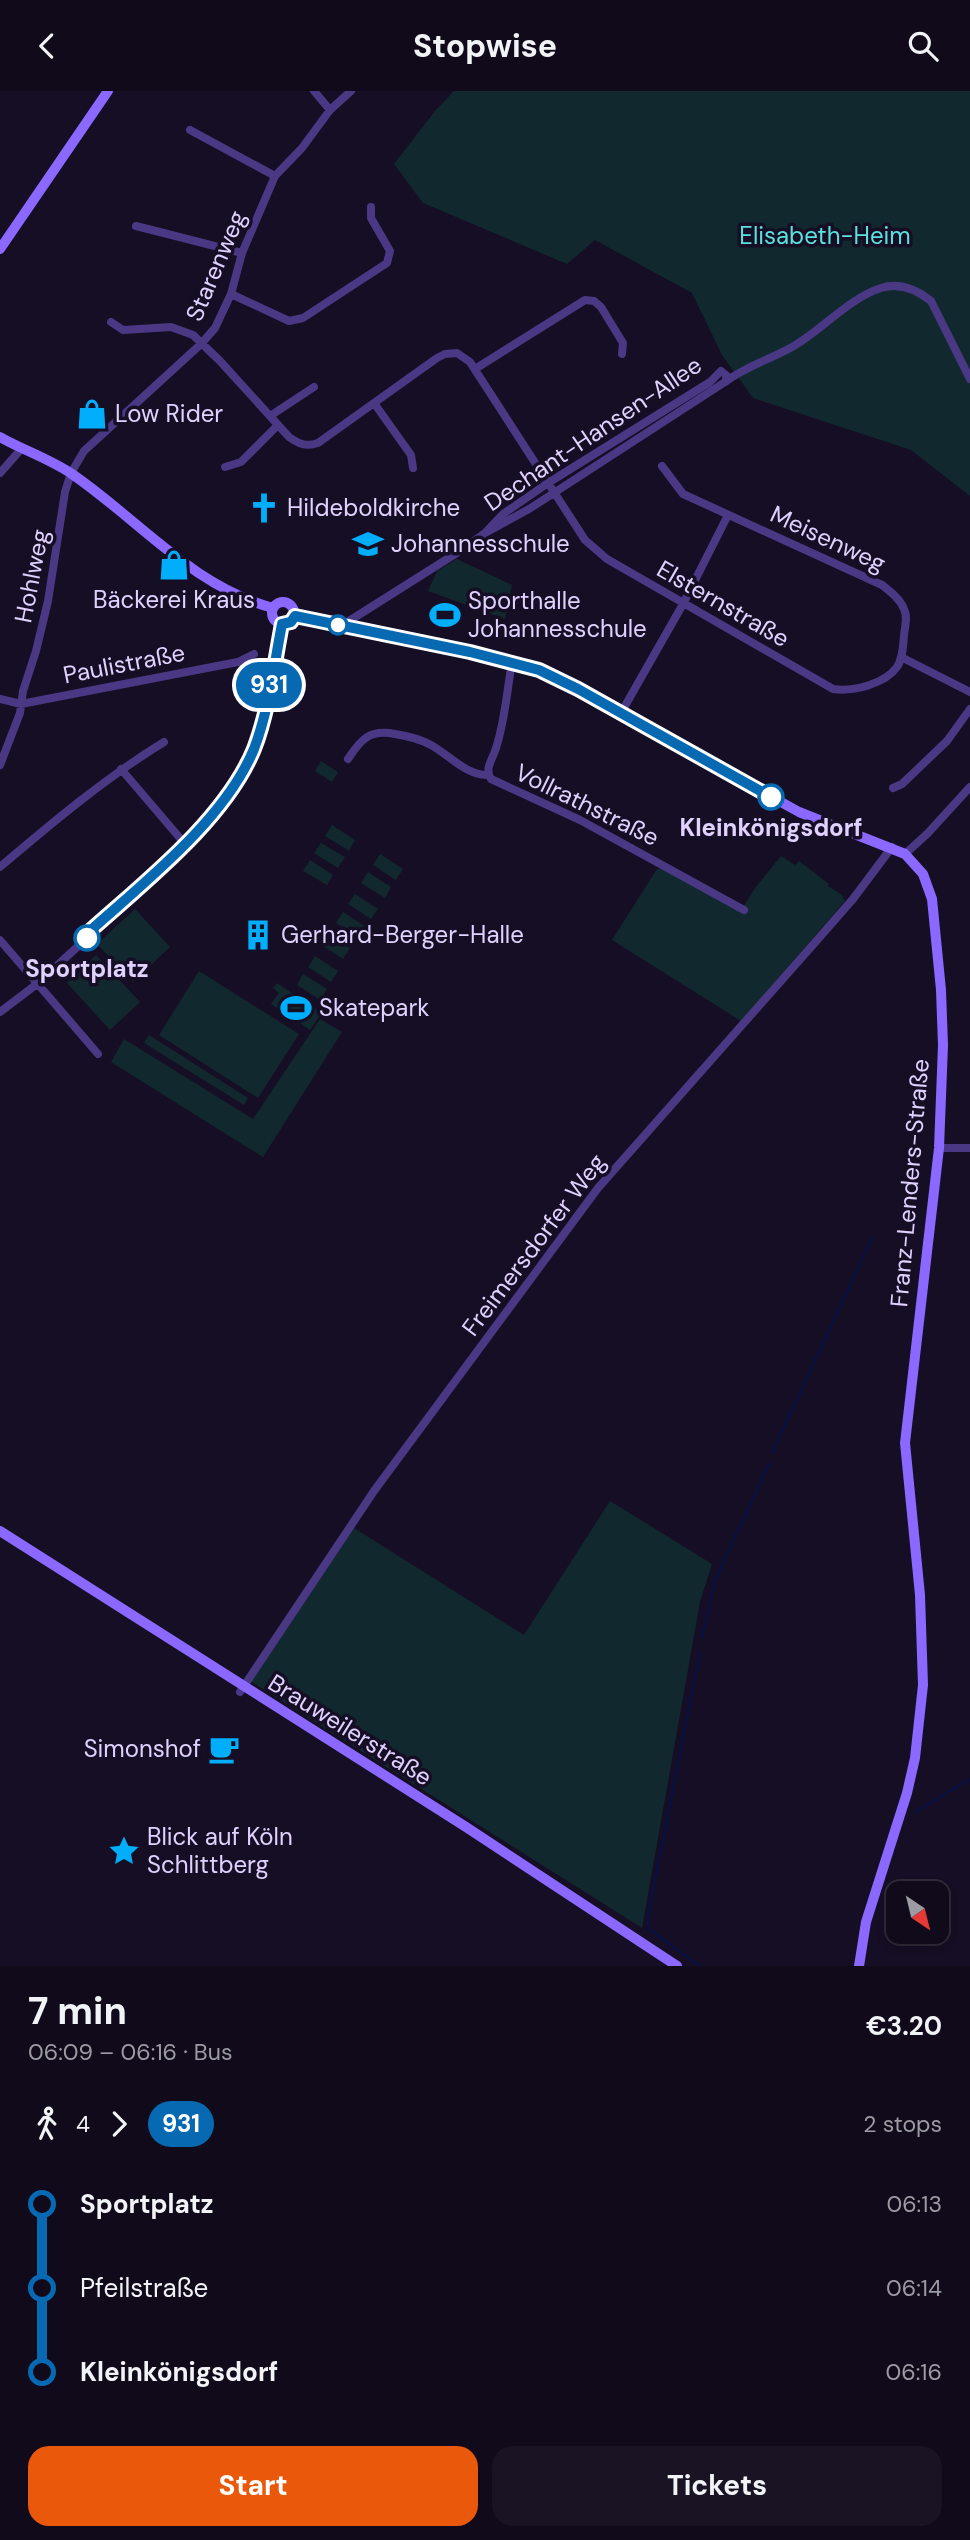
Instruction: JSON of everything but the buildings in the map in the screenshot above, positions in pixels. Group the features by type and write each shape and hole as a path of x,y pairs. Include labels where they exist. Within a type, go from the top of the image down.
{"street":[{"path":"0,249 108,91"},
{"path":"314,91 330,110"},
{"name":"Starenweg","path":"71,473 84,451 215,328 231,294 242,253 275,176 302,148 330,110 351,91"},
{"path":"190,130 275,176"},
{"path":"231,294 289,321 303,319 387,263 390,251 371,218 371,207"},
{"path":"136,226 242,253"},
{"path":"725,381 747,367 791,348 867,295 882,287 897,285 921,293 931,301 970,379"},
{"path":"111,322 123,330 172,327 192,335 297,443 310,446 445,354 452,352 462,355 475,369 585,300 594,301 601,307 623,343 622,354"},
{"name":"Elsternstraße","path":"475,369 585,540 607,559 833,689 852,690 877,681 892,672 901,657"},
{"name":"Dechant-Hansen-Allee","path":"346,627 349,621 554,492 725,381 727,376 724,372 718,372 710,382 503,514 485,533"},
{"path":"270,416 314,387"},
{"path":"374,403 411,456 413,468"},
{"path":"225,467 241,461 278,425"},
{"path":"0,437 71,473 209,582 252,603 273,608"},
{"path":"0,473 22,448"},
{"name":"Meisenweg","path":"662,466 683,494 883,585 900,602 906,614 901,657"},
{"name":"Hohlweg","path":"0,765 20,713 23,691 36,651 48,601 65,492 71,473"},
{"path":"621,713 683,604 728,515"},
{"path":"278,603 289,603 295,616 291,622 282,624 273,618 273,608 278,603"},
{"name":"Franz-Lenders-Straße","path":"295,616 512,662 560,679 799,812 905,854 916,864 928,883 936,934 943,1045 939,1148 905,1443 920,1595 923,1685 915,1758 907,1793 866,1922 859,1966"},
{"path":"0,1012 37,984 184,844 230,793 253,750 262,725 282,624"},
{"name":"Paulistraße","path":"0,699 21,704 238,662 254,654"},
{"path":"901,657 970,692"},
{"name":"Vollrathstraße","path":"488,775 488,766 498,745 512,662"},
{"path":"893,788 902,784 947,741 970,709"},
{"name":"Vollrathstraße","path":"348,759 358,743 370,733 386,732 414,738 432,745 476,774 488,775 495,782 580,820 744,910"},
{"path":"0,867 75,803 164,742"},
{"path":"121,769 184,844"},
{"path":"905,854 928,833 970,786"},
{"name":"Freimersdorfer Weg","path":"241,1689 374,1491 598,1188 811,947 892,847"},
{"path":"0,940 98,1054"},
{"path":"939,1148 970,1148"},
{"name":"Brauweilerstraße","path":"0,1531 241,1689 466,1827 677,1966"}],"green space":[{"name":"Elisabeth-Heim","path":"454,91 970,91 970,496 911,450 753,398 722,355 692,293 595,240 567,264 423,203 394,164"},
{"path":"457,559 512,585 505,619 428,591 437,571"},
{"path":"321,761 338,772 332,782 315,771"},
{"path":"332,825 355,840 349,851 325,836"},
{"path":"321,843 345,857 338,868 314,853"},
{"path":"380,854 403,869 396,880 373,865"},
{"path":"781,856 795,865 799,861 842,895 845,901 741,1021 612,940 657,869 664,868 741,911 755,888"},
{"path":"310,860 333,875 327,885 303,871"},
{"path":"368,872 391,887 385,898 361,883"},
{"path":"355,894 378,909 371,919 348,904"},
{"path":"135,909 170,947 133,982 97,944"},
{"path":"343,912 366,927 360,937 336,923"},
{"path":"327,933 350,948 343,959 320,944"},
{"path":"96,955 140,1002 110,1030 67,983"},
{"path":"315,956 338,971 331,982 308,967"},
{"path":"199,971 299,1034 258,1098 159,1035"},
{"path":"303,974 327,989 320,1000 297,985"},
{"name":"Skatepark","path":"277,983 322,1013 310,1030 271,1004 279,993 273,988"},
{"path":"320,1019 342,1032 263,1157 111,1062 124,1039 253,1119"},
{"path":"149,1035 248,1098 244,1105 144,1043"},
{"path":"610,1501 712,1564 700,1602 642,1928 250,1681 354,1528 524,1635"}],"waterway":[{"path":"772,1453 872,1238"},
{"path":"702,1638 715,1580 769,1464"},
{"path":"700,1652 647,1922 649,1929 700,1966"},
{"path":"915,1812 970,1779"}],"bus line":[{"name":"931","path":"87,938 91,930 194,835 230,793 248,762 262,725 282,624 291,622 295,616 470,652 539,670 560,679 771,797"}],"place":[{"name":"Low Rider","path":"92,414"},
{"name":"Hildeboldkirche","path":"264,508"},
{"name":"Johannesschule","path":"368,544"},
{"name":"Bäckerei Kraus","path":"174,565"},
{"name":"Sporthalle Johannesschule","path":"445,615"},
{"name":"Kleinkönigsdorf","path":"771,797"},
{"name":"Gerhard-Berger-Halle","path":"258,935"},
{"name":"Sportplatz","path":"87,938"},
{"name":"Skatepark","path":"296,1008"},
{"name":"Simonshof","path":"224,1749"},
{"name":"Blick auf Köln Schlittberg","path":"124,1851"}]}
